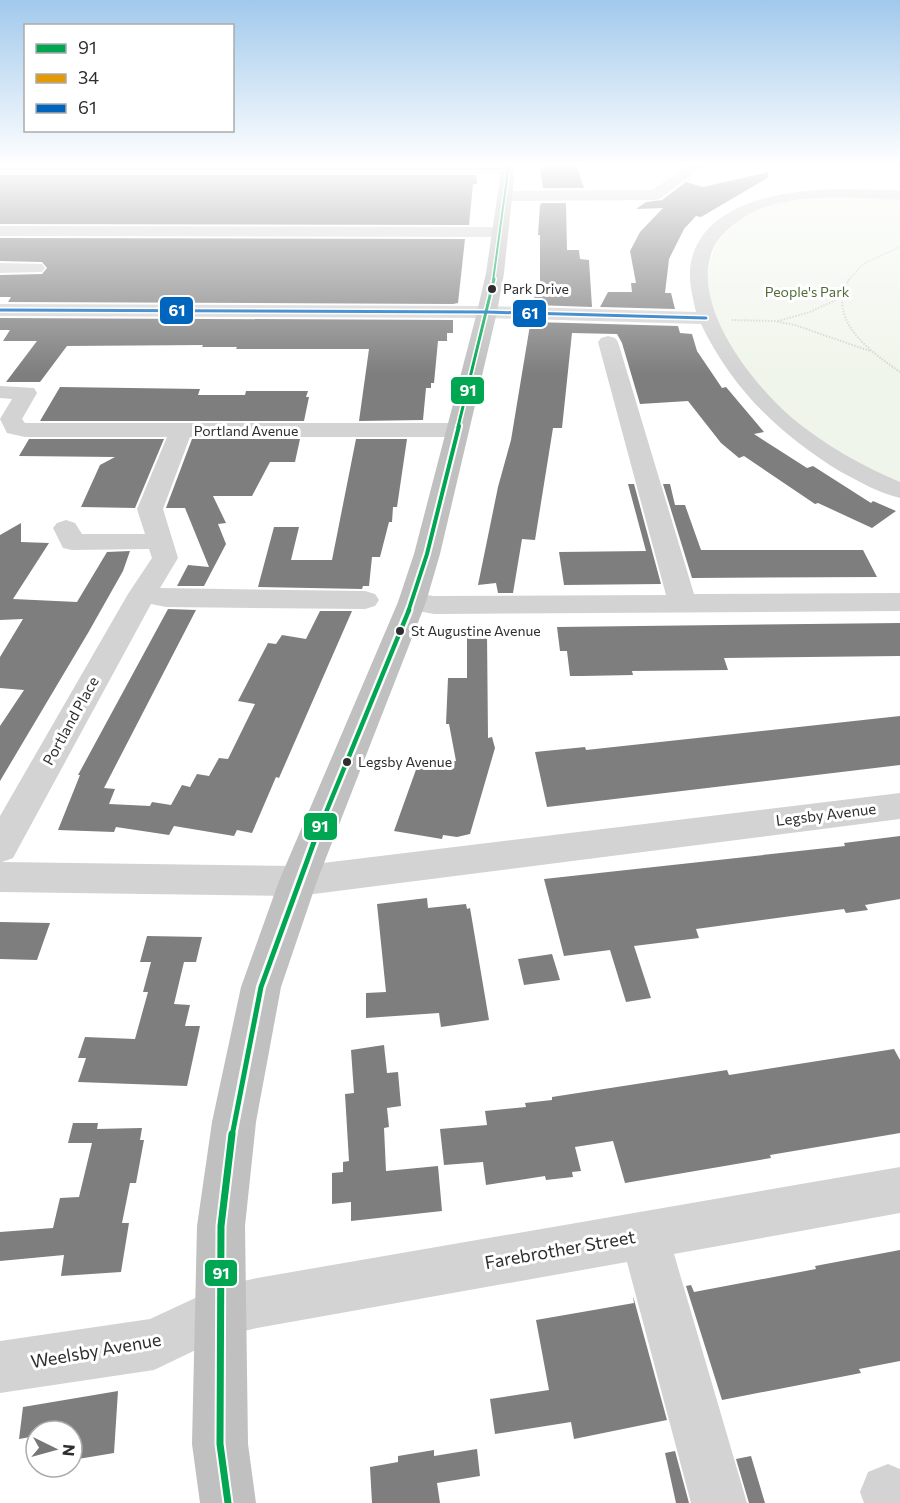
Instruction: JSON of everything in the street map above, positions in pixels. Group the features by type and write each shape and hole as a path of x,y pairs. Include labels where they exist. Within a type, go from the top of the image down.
{"highway":[{"path":"228,1503 220,1443 221,1226 234,1122 261,987 298,880 412,602 427,554 487,312 495,273 499,234"}],"street":[{"path":"715,234 703,250 698,276 706,318 729,361 783,421 845,462 900,491"},
{"path":"0,268 36,268"},
{"path":"0,310 487,312 706,318"},
{"path":"608,342 683,605"},
{"name":"Portland Avenue","path":"0,392 26,393 11,419 12,424 15,428 35,431 457,430"},
{"name":"Portland Place","path":"0,848 142,594 165,558 160,540 153,527 150,509 181,431"},
{"path":"66,528 72,542 140,543 160,540"},
{"path":"142,594 166,597 365,600"},
{"path":"412,602 683,605 900,602"},
{"name":"Legsby Avenue","path":"0,877 298,880 900,806"},
{"name":"Farebrother Street","path":"221,1311 900,1190"},
{"path":"644,1235 719,1503"},
{"name":"Weelsby Avenue","path":"0,1367 154,1344 221,1311"}],"path":[{"path":"900,247 866,260 852,271 843,284 840,298 842,314 853,332 871,351 900,372"},
{"path":"774,321 810,312 840,298"},
{"path":"706,318 774,321 814,330 871,351"}],"green space":[{"name":"People's Park","path":"725,234 900,234 900,485 842,453 788,415 761,389 738,359 720,327 710,295 709,265 721,237"}],"building":[{"path":"567,234 567,250 579,250 580,259 589,260 592,307 534,305 535,283 540,283 540,235 538,235"},
{"path":"639,234 681,234 669,259 665,293 671,293 675,309 600,307 608,292 632,292 631,283 636,283 630,251"},
{"path":"0,238 465,239 458,303 453,304 8,302 11,297 0,297 0,275 42,274 47,268 42,262 0,261"},
{"path":"0,318 453,320 453,333 447,333 447,341 438,341 434,383 431,383 431,388 426,388 423,420 359,421 369,349 236,349 237,347 202,347 203,345 67,346 40,382 6,382 37,341 3,341 10,330 0,330"},
{"path":"533,322 678,326 680,333 692,334 697,351 722,388 726,387 764,432 754,434 807,468 813,466 871,503 873,501 896,511 872,528 818,503 815,504 744,456 739,458 721,443 688,401 640,404 622,343 617,334 572,333 562,428 553,428 535,540 522,539 513,593 498,593 496,583 478,585 498,487 511,440 530,325 533,325"},
{"path":"60,387 200,389 198,395 245,395 246,391 308,391 306,397 309,397 304,421 40,421"},
{"path":"29,439 164,439 135,508 81,507 100,465 115,457 19,456"},
{"path":"192,439 300,439 295,462 270,462 252,496 213,496 226,523 218,524 226,544 204,586 177,586 188,565 209,567 185,508 166,508"},
{"path":"356,439 407,439 397,507 393,507 392,522 389,522 380,557 372,557 369,586 363,586 362,589 258,587 274,527 299,527 291,560 332,560"},
{"path":"628,484 634,484 661,584 564,585 559,552 646,551"},
{"path":"663,484 670,484 675,505 685,505 701,550 863,550 877,577 692,578"},
{"path":"21,523 21,542 49,543 13,599 77,602 107,552 130,551 123,571 88,633 0,781 0,726 24,690 0,688 0,657 23,619 0,620 0,535"},
{"path":"168,609 196,610 104,788 115,789 109,804 150,806 152,802 171,805 182,785 190,787 197,774 209,776 219,758 228,759 255,704 238,701 268,643 276,644 282,635 306,639 320,611 352,611 279,778 276,777 252,833 237,830 234,836 174,826 169,835 116,827 114,832 58,830 80,775 78,775"},
{"path":"900,623 900,656 724,658 728,670 632,671 633,675 582,676 570,676 567,651 560,651 557,627"},
{"path":"467,633 487,633 488,738 492,737 495,748 470,834 457,837 443,835 442,839 394,831 418,764 430,766 431,763 456,761 449,724 446,724 448,678 467,678"},
{"path":"900,716 900,765 547,807 535,752 585,747 586,750"},
{"path":"900,836 900,899 865,905 868,910 846,913 844,909 696,929 699,938 634,946 651,998 626,1002 610,950 564,956 544,879 845,846 844,843"},
{"path":"427,898 428,908 466,904 467,909 470,908 489,1020 441,1027 439,1013 366,1018 366,993 386,992 377,904"},
{"path":"0,922 50,923 37,960 0,959"},
{"path":"147,936 202,937 196,962 184,962 174,1004 190,1005 185,1026 200,1026 187,1086 78,1082 86,1058 78,1058 85,1037 135,1039 148,992 143,992 151,962 140,962"},
{"path":"552,954 560,980 524,985 518,959"},
{"path":"384,1045 387,1073 398,1072 401,1106 387,1108 389,1127 384,1128 386,1171 438,1166 442,1211 351,1221 351,1202 332,1204 332,1173 343,1172 343,1162 349,1161 345,1094 354,1093 351,1050"},
{"path":"894,1049 900,1060 900,1133 625,1183 613,1141 575,1147 581,1171 572,1172 573,1177 546,1180 545,1176 486,1185 483,1162 444,1165 440,1129 487,1125 485,1111 526,1107 525,1103 552,1100 552,1097 727,1070 729,1075"},
{"path":"73,1123 98,1123 97,1129 142,1128 140,1140 144,1140 136,1183 130,1183 122,1223 129,1223 121,1272 61,1276 64,1255 0,1261 0,1232 53,1228 60,1198 79,1197 92,1143 68,1143"},
{"path":"900,1250 900,1361 859,1369 861,1373 722,1400 686,1286 691,1285 694,1292 816,1269 815,1266"},
{"path":"633,1296 667,1420 574,1439 571,1422 495,1434 490,1399 549,1390 536,1320 634,1303"},
{"path":"118,1391 114,1453 84,1458 84,1419 24,1419 24,1438 19,1439 23,1407"},
{"path":"477,1449 480,1476 437,1483 440,1503 372,1503 370,1467 398,1462 398,1456 434,1450 434,1456"},
{"path":"675,1451 689,1503 676,1503 665,1453"},
{"path":"751,1456 765,1503 749,1503 736,1459"}],"transit line":[{"name":"91","path":"228,1503 220,1444 221,1226 234,1122 261,987 298,881 412,602 427,554 487,312 500,234"},
{"name":"61","path":"0,310 487,312 706,318"}],"place":[{"name":"Park Drive","path":"492,289"},
{"name":"St Augustine Avenue","path":"400,631"},
{"name":"Legsby Avenue","path":"347,762"}]}
